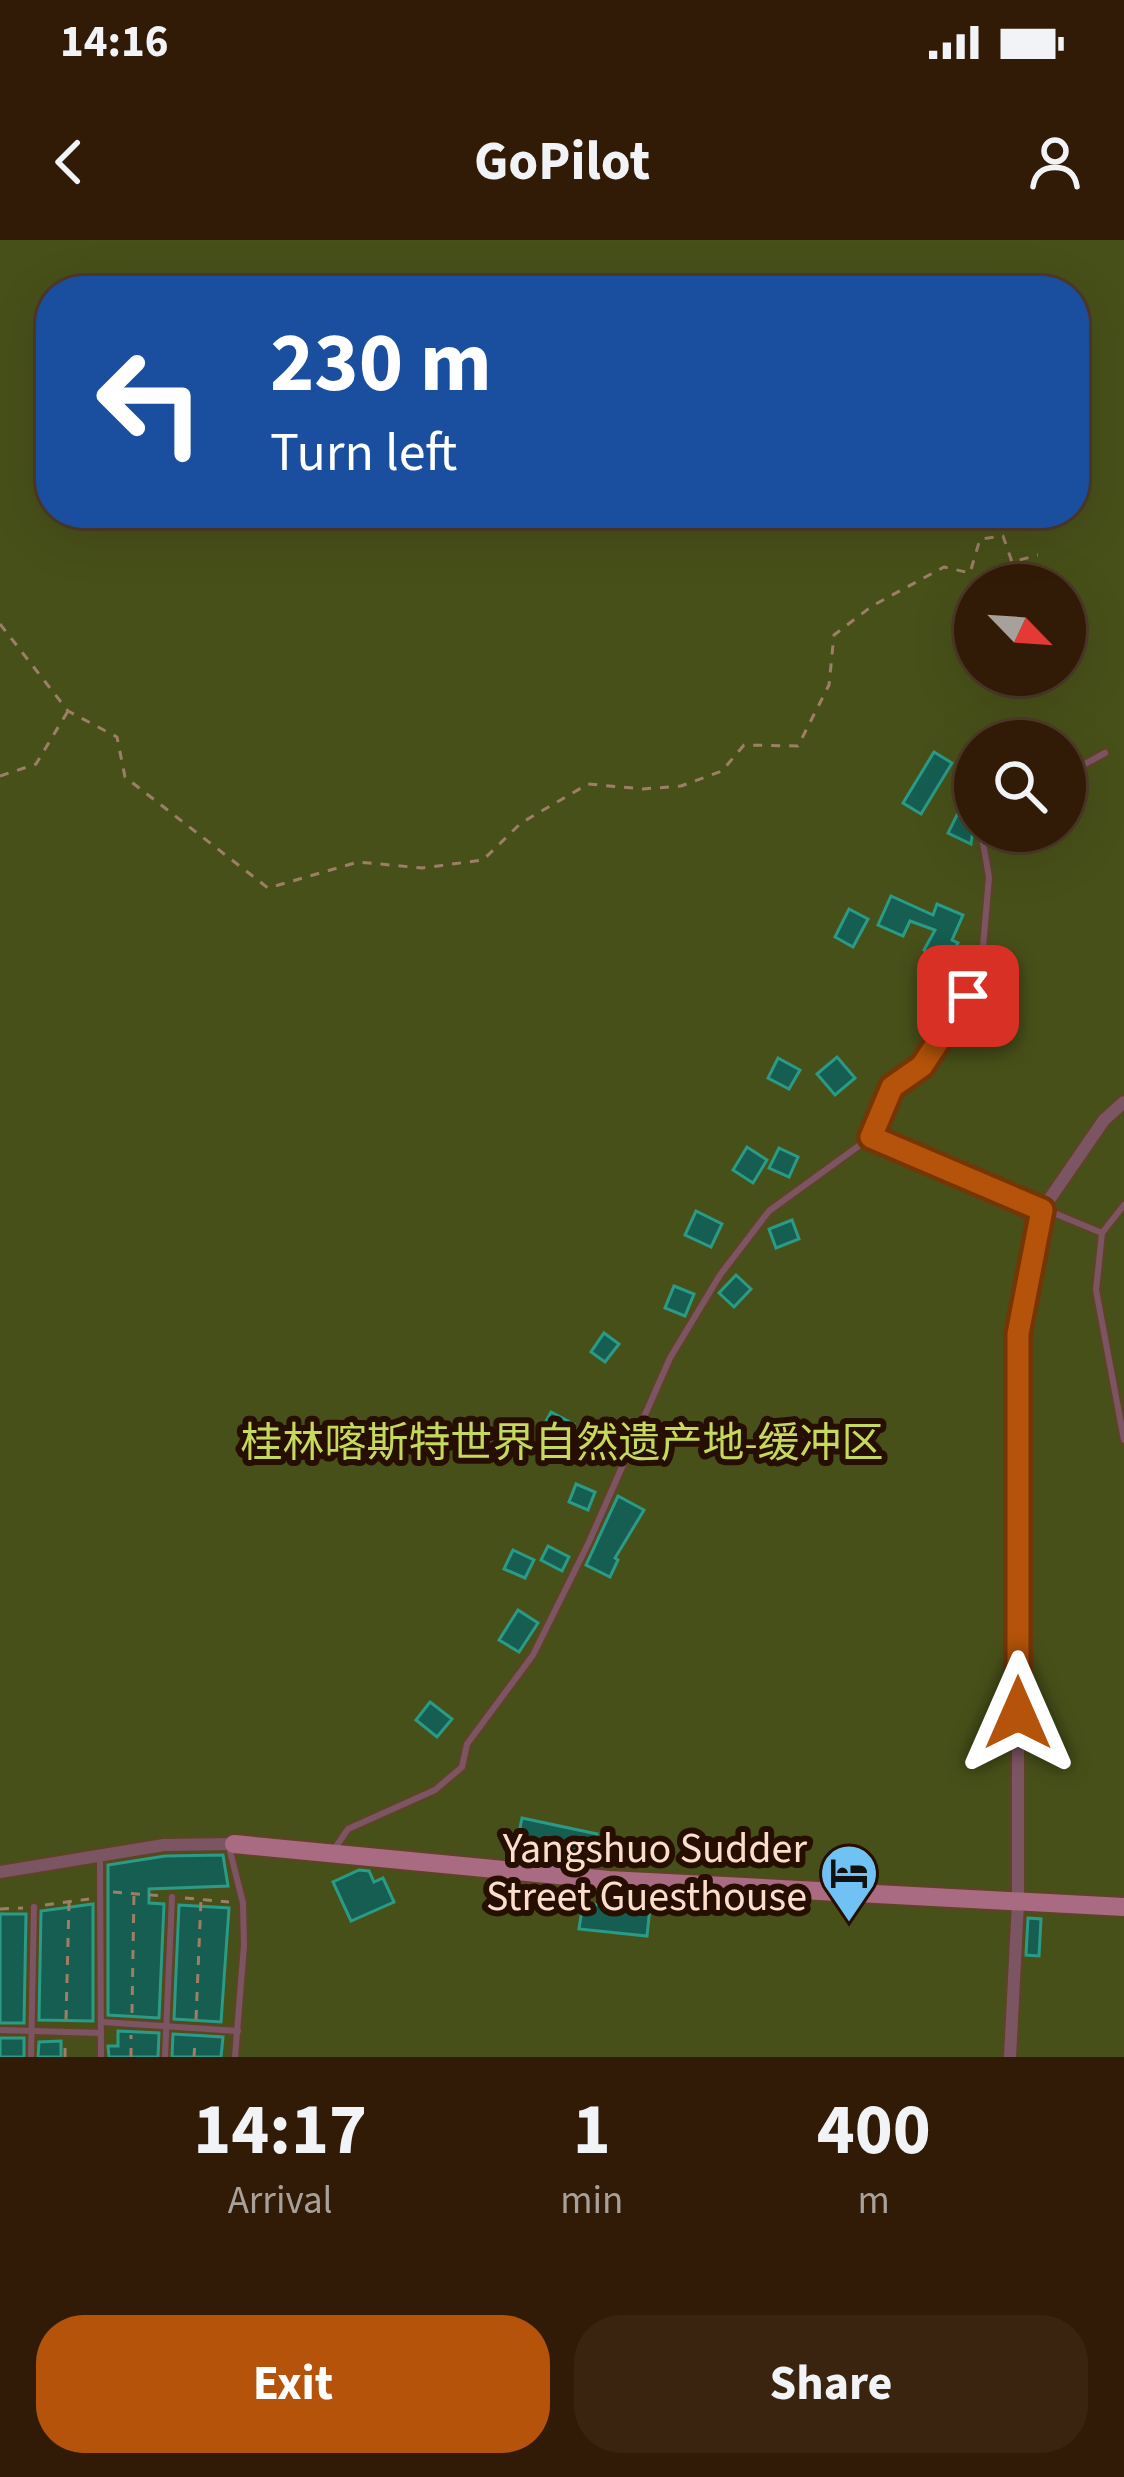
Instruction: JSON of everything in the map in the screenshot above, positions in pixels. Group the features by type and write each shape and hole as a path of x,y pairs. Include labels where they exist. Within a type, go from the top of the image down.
{"main road":[{"path":"231,1844 609,1880 1124,1907"}],"street":[{"path":"1010,2057 1018,1902 1018,1334 1042,1210 1104,1120 1124,1102"},
{"path":"0,1872 164,1845 231,1844"}],"lane":[{"path":"1086,763 1105,753"},
{"path":"331,1854 349,1829 435,1790 462,1767 467,1744 533,1655 670,1358 720,1275 769,1211 871,1137 892,1087 922,1066 980,970 989,877 984,852"},
{"path":"871,1137 1102,1233"},
{"path":"1124,1205 1102,1233 1096,1290 1124,1440"},
{"path":"231,1844 243,1904 244,1946 235,2057"},
{"path":"100,1854 101,2057"},
{"path":"165,2057 172,1897"},
{"path":"31,2057 34,1907"},
{"path":"102,2022 238,2031"},
{"path":"0,2030 100,2033"}],"path":[{"path":"0,624 68,711 117,737 124,777 268,888 358,862 422,868 483,860 521,824 589,784 643,789 681,786 722,771 744,745 798,746 829,685 834,635 872,606 944,567 970,573 980,539 1003,536 1012,562 1038,555"},
{"path":"0,776 36,764 68,711"},
{"path":"0,1909 134,1891 243,1904"},
{"path":"131,2057 134,1891"},
{"path":"194,2057 201,1899"},
{"path":"65,2057 69,1900"}],"green space":[{"name":"桂林喀斯特世界自然遗产地-缓冲区","path":"0,240 1124,240 1124,2057 0,2057"}],"building":[{"path":"934,752 952,763 921,814 903,803"},
{"path":"891,896 933,915 937,904 963,915 952,940 958,943 946,964 924,950 935,930 910,921 903,936 878,925"},
{"path":"849,909 868,919 853,947 835,937"},
{"path":"837,1057 855,1078 835,1095 817,1074"},
{"path":"778,1058 800,1070 789,1089 768,1078"},
{"path":"747,1147 767,1160 753,1183 733,1170"},
{"path":"779,1148 798,1157 789,1177 769,1168"},
{"path":"696,1211 722,1224 711,1247 685,1235"},
{"path":"792,1220 799,1239 776,1248 769,1229"},
{"path":"736,1275 751,1289 734,1307 719,1293"},
{"path":"674,1286 694,1294 685,1316 665,1308"},
{"path":"604,1333 619,1344 605,1362 591,1352"},
{"path":"551,1412 574,1424 563,1444 541,1431"},
{"path":"576,1484 595,1492 588,1510 569,1502"},
{"path":"618,1496 644,1510 615,1558 610,1577 586,1565"},
{"path":"548,1546 569,1557 562,1571 541,1560"},
{"path":"513,1550 534,1560 525,1578 504,1569"},
{"path":"518,1610 538,1623 519,1652 499,1640"},
{"path":"430,1702 452,1719 437,1737 416,1720"},
{"path":"522,1818 597,1834 591,1863 515,1853"},
{"path":"223,1855 228,1886 149,1889 149,1903 164,1904 159,2018 108,2015 108,1865 165,1856"},
{"path":"359,1870 369,1871 374,1882 383,1878 394,1902 351,1921 333,1882"},
{"path":"583,1903 650,1907 647,1936 579,1929"},
{"path":"93,1904 93,2021 39,2020 41,1911"},
{"path":"179,1905 229,1908 221,2022 174,2019"},
{"path":"0,1914 26,1914 24,2023 0,2023"},
{"path":"1028,1918 1041,1919 1039,1956 1026,1955"},
{"path":"118,2031 159,2033 158,2057 109,2057 108,2046 118,2046"},
{"path":"173,2034 223,2037 221,2057 172,2057"},
{"path":"0,2038 24,2038 24,2057 0,2057"},
{"path":"61,2041 61,2057 38,2057 39,2042"}],"place":[{"name":"Yangshuo Sudder Street Guesthouse","path":"849,1924"}],"route":[{"path":"968,996 922,1066 892,1087 871,1137 1042,1210 1018,1334 1018,1713"}]}
